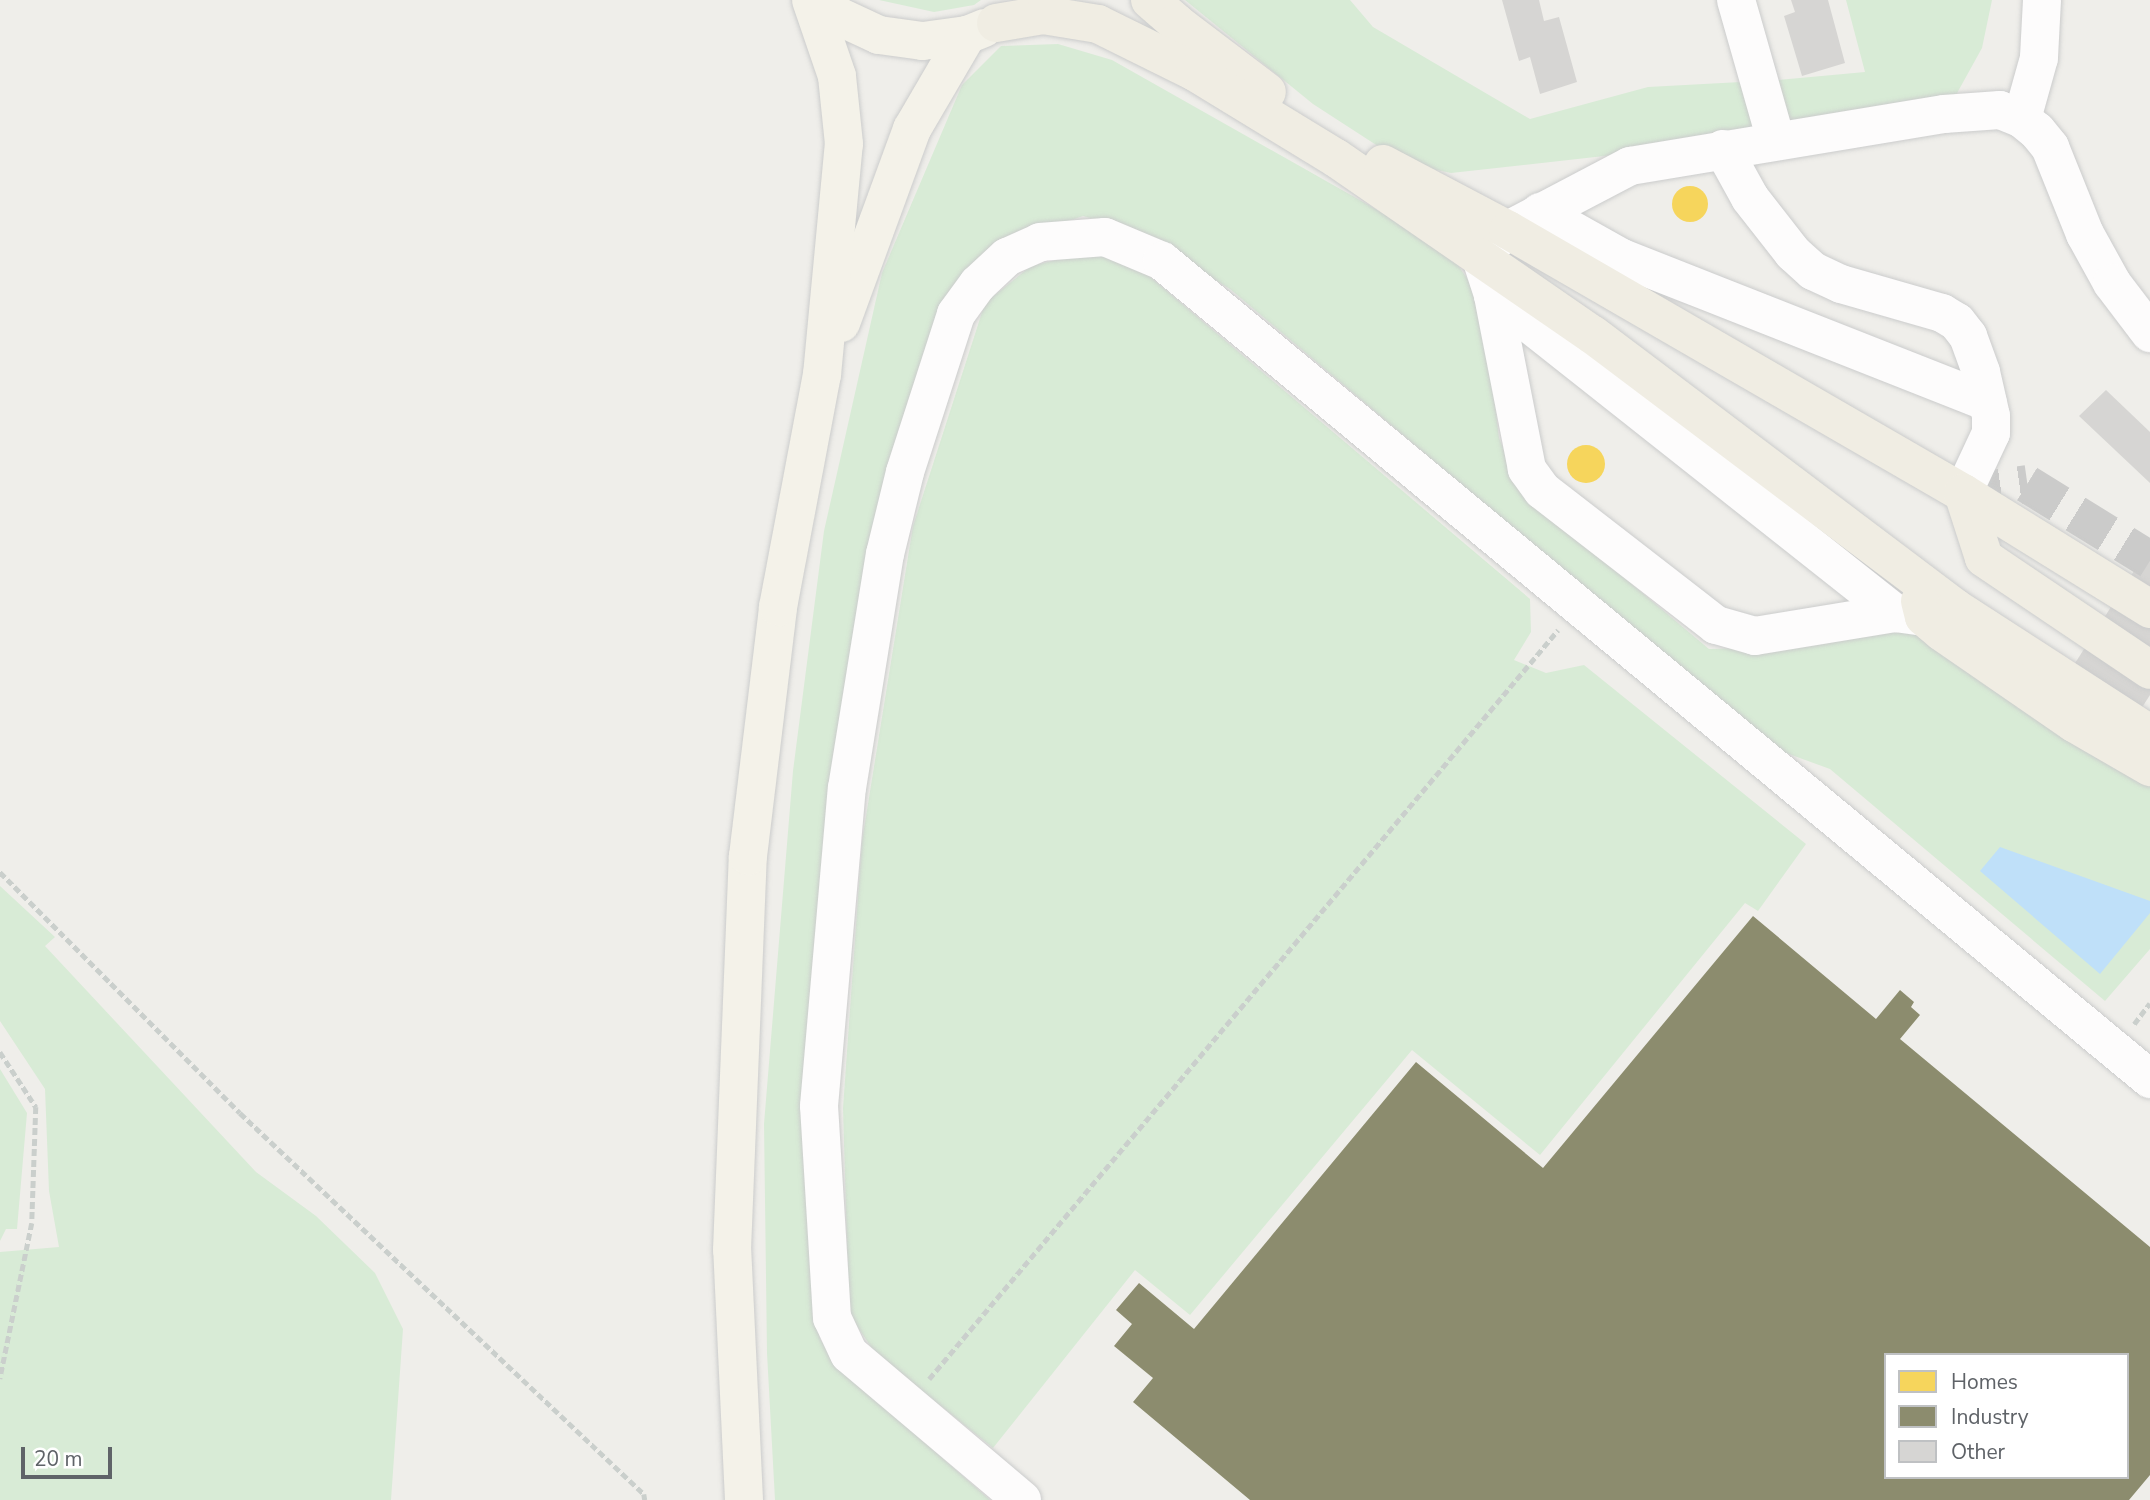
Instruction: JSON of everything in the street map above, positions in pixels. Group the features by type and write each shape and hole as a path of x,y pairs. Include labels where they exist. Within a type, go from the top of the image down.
{"highway":[{"path":"1150,0 1282,104 1385,165 1524,221 2150,609"},
{"path":"982,29 1043,15 1098,24 1155,51 1336,158 1480,255 1604,344 1955,608 2150,734"},
{"path":"1963,492 2018,500 2150,585"},
{"path":"1963,492 1996,538 2150,636"},
{"path":"1963,492 1984,558 2150,670"},
{"path":"1914,575 1910,615 2074,723 2150,767"},
{"path":"1914,575 1968,586 2150,704"}],"main road":[{"path":"744,1500 732,1250 748,856 778,607 822,375 844,144 837,76 811,0"},
{"path":"819,0 838,16 878,34 923,41 982,29 1029,0"},
{"path":"822,375 912,129 982,29"}],"lane":[{"path":"1736,0 1776,140"},
{"path":"2022,119 2039,58 2042,0"},
{"path":"1910,615 1755,636 1716,625 1567,511 1542,490 1527,469 1493,295 1480,255 1524,221 1630,166 1776,140 1980,110 2000,110 2022,119 2037,131 2050,147 2085,234 2112,283 2150,333"},
{"path":"1723,149 1750,198 1793,253 1813,271 1841,284 1942,313 1957,322 1968,336 1988,402 1991,433 1963,492"},
{"path":"1524,221 1988,402"},
{"path":"1022,1500 849,1354 832,1318 818,1106 848,788 885,554 905,472 957,314 978,284 1006,257 1040,242 1105,237 1162,261 2150,1079"},
{"path":"1493,295 1910,615"}],"path":[{"path":"908,1404 1579,606"},
{"path":"0,872 240,1113 644,1494 645,1500"},
{"path":"0,1052 36,1107 32,1223 0,1379"}],"green space":[{"path":"879,0 981,0 974,5 934,12"},
{"path":"1185,0 1350,0 1373,27 1530,119 1648,87 1865,72 1846,0 1992,0 1982,48 1956,95 1622,154 1451,173 1404,163 1313,104"},
{"path":"1058,44 1112,60 1448,250 1470,283 1487,337 1499,438 1522,492 1709,649 1749,648 1906,629 2150,785 2150,949 2105,1001 1830,769 1775,749 1230,289 1133,230 1083,216 998,246 913,411 806,1106 820,1339 841,1369 990,1500 775,1500 767,1353 764,1124 793,771 824,531 882,273 962,85 1001,46"},
{"path":"1089,252 1135,264 1530,599 1531,632 1514,660 1546,673 1584,665 1806,844 1758,911 1745,903 1540,1155 1412,1050 1190,1315 1135,1270 993,1448 875,1353 849,1314 843,1108 862,841 913,526 985,303 1031,266"},
{"path":"0,886 55,937 45,946 256,1172 316,1216 375,1273 403,1329 391,1500 0,1500 0,1252 59,1247 49,1191 45,1089 0,1021"},
{"path":"0,1069 27,1113 17,1229 6,1229 0,1241"}],"water":[{"path":"2000,847 2150,901 2150,913 2100,974 1980,871"}],"building: Homes":[{"path":"1690,186 1703,191 1708,204 1703,217 1690,222 1677,217 1672,204 1677,191"},
{"path":"1586,445 1599,451 1605,464 1599,477 1586,483 1573,477 1567,464 1573,451"}],"building: Industry":[{"path":"1753,916 1876,1019 1900,990 1914,1002 1911,1007 1920,1015 1900,1039 2150,1247 2150,1475 2129,1500 1250,1500 1133,1402 1153,1378 1114,1346 1132,1324 1116,1310 1139,1283 1194,1329 1416,1062 1543,1168"}],"building: Other":[{"path":"1502,0 1539,0 1544,21 1559,17 1577,82 1540,94 1530,57 1519,61"},
{"path":"1791,0 1828,0 1845,63 1802,76 1784,16 1795,12"},
{"path":"2106,390 2150,432 2150,483 2079,416"},
{"path":"2150,546 2150,695 2121,740 2054,696"}],"tunnel":[{"path":"1963,493 2027,484 2150,560"}]}
